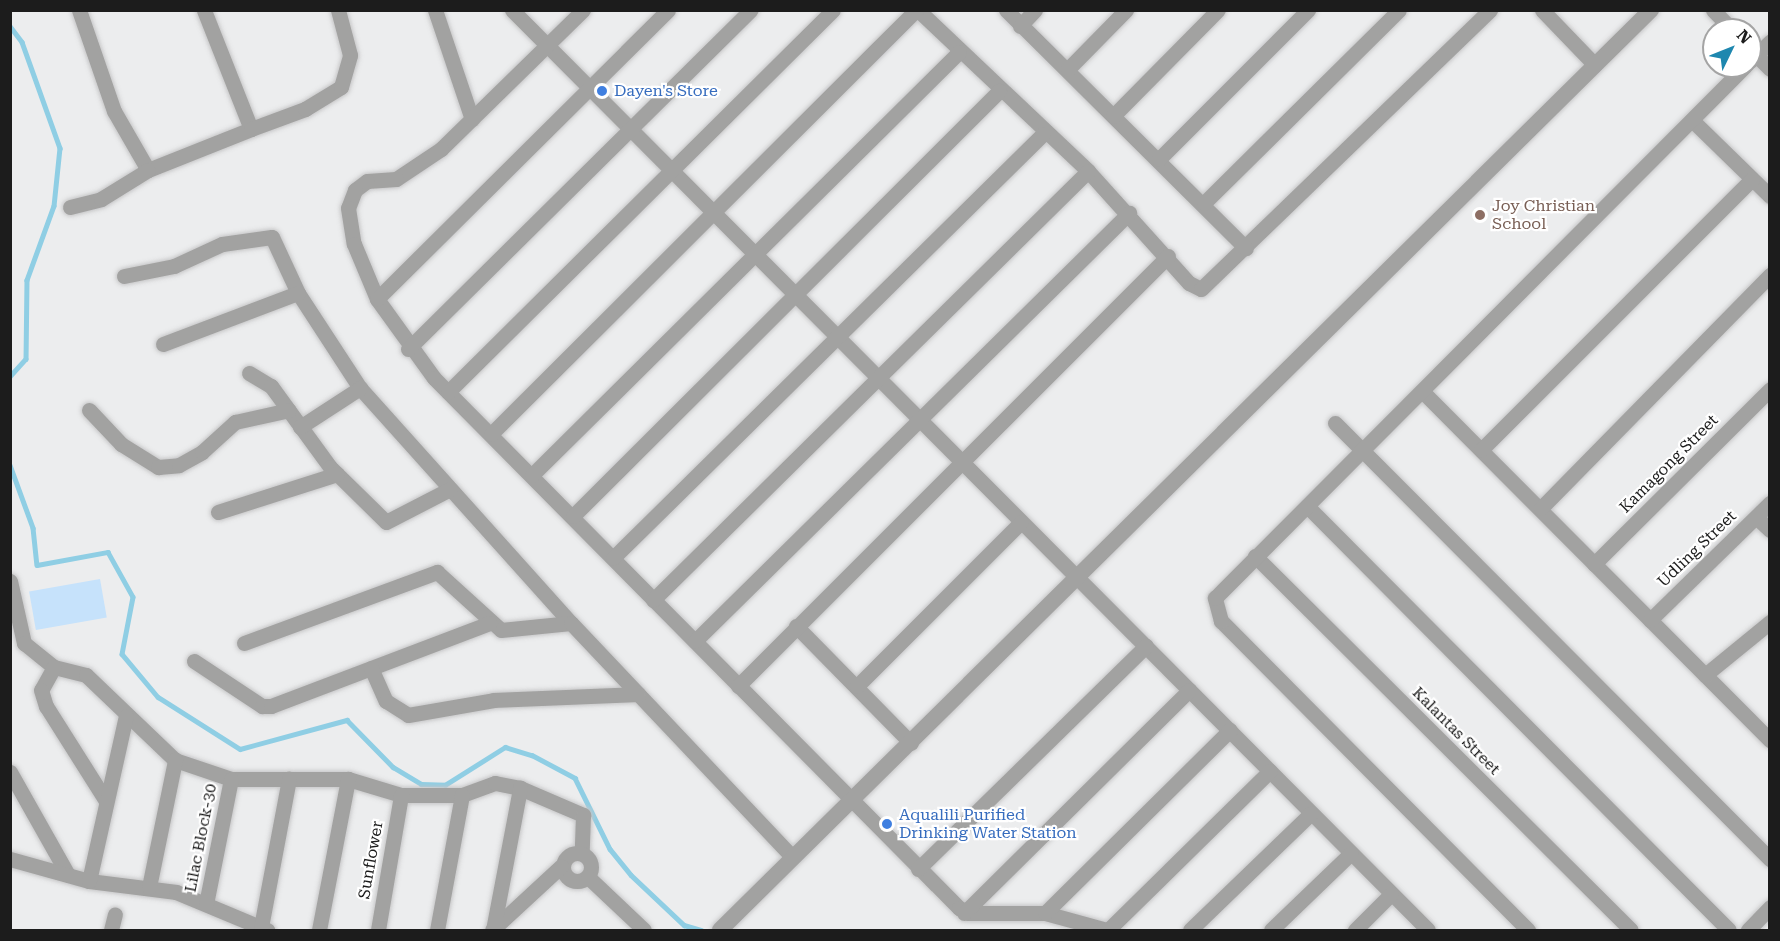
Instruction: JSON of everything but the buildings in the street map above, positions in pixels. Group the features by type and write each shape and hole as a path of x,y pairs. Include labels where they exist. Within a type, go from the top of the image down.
{"street":[{"path":"79,10 114,111 148,170"},
{"path":"204,10 251,129"},
{"path":"70,207 101,199 148,170 305,110 341,87 350,55 338,10"},
{"path":"435,10 472,119"},
{"path":"512,10 1428,930"},
{"path":"583,10 441,149 396,179 367,181 349,199 354,244 377,299 408,349 851,803 964,913 1045,913 1107,930 1270,771"},
{"path":"377,299 668,10"},
{"path":"408,349 750,10"},
{"path":"448,392 833,10"},
{"path":"490,434 917,10 1043,134 1088,171 1168,256 1189,283 1201,289 1490,10"},
{"path":"1006,10 1204,203 1246,248"},
{"path":"1020,26 1035,10"},
{"path":"1068,69 1126,10"},
{"path":"1113,116 1218,10"},
{"path":"1159,159 1308,10"},
{"path":"1204,203 1399,10"},
{"path":"1542,10 1595,65"},
{"path":"720,930 1651,10"},
{"path":"532,475 959,52"},
{"path":"1528,930 1221,621 1215,598 1731,78"},
{"path":"573,516 999,91"},
{"path":"1692,120 1770,196"},
{"path":"613,558 1043,134"},
{"path":"653,600 1088,171"},
{"path":"1481,450 1752,179"},
{"path":"695,641 1129,213"},
{"path":"124,276 266,235 276,242 298,293 360,388 571,623 792,857"},
{"path":"738,686 1168,256"},
{"path":"1541,508 1770,275"},
{"path":"163,344 298,293"},
{"path":"249,374 261,377 337,474 386,522 450,489"},
{"path":"300,427 360,388"},
{"name":"Kamagong Street","path":"1594,564 1770,389"},
{"path":"1422,392 1541,508 1770,740"},
{"path":"89,410 121,444 158,467 179,465 202,452 236,422 289,410"},
{"path":"1335,423 1770,859"},
{"path":"218,513 337,474"},
{"name":"Udling Street","path":"1650,620 1770,503"},
{"path":"1307,506 1729,930"},
{"path":"1756,517 1770,530"},
{"path":"857,686 1021,522"},
{"name":"Kalantas Street","path":"1256,556 1631,930"},
{"path":"244,643 437,572 490,623 513,632 571,623"},
{"path":"10,581 17,646 54,667 86,675 126,716 175,760 231,779 348,779 401,795 462,795 495,783 520,788 583,814 587,829 582,853"},
{"path":"1705,675 1752,631 1770,622"},
{"path":"194,661 262,706 281,705 490,623"},
{"path":"796,626 911,743"},
{"path":"918,869 1146,646"},
{"path":"54,667 41,690 46,706 106,801"},
{"path":"371,668 386,701 408,715 494,700 638,694"},
{"path":"964,913 1189,690"},
{"path":"89,881 126,716"},
{"path":"1045,913 1230,730"},
{"path":"149,887 175,760"},
{"path":"12,776 68,875"},
{"name":"Lilac Block-30","path":"206,904 231,779"},
{"path":"319,930 348,779"},
{"path":"10,859 89,881 149,887 206,904 264,929 289,780"},
{"path":"493,930 520,788"},
{"name":"Sunflower","path":"378,930 401,795"},
{"path":"437,930 462,795"},
{"path":"1190,930 1311,813"},
{"path":"493,930 561,866 566,857 582,853"},
{"path":"582,853 589,859 588,877"},
{"path":"1271,930 1351,854"},
{"path":"561,866 567,878 588,877 644,930"},
{"path":"1355,930 1391,894"},
{"path":"1748,930 1770,907"},
{"path":"111,930 115,914"}],"shaded area":[{"path":"100,579 107,617 36,630 29,592"}],"waterway":[{"path":"10,26 22,42 60,148 54,206 27,280 26,359 10,377"},
{"path":"10,465 33,528 37,565 108,552 133,597 122,654 158,697 240,749 347,720 393,767 421,784 445,785 505,747 532,755 575,778 610,849 631,875 684,925 701,930"}],"place":[{"name":"Dayen's Store","path":"602,91"},
{"name":"Joy Christian School","path":"1480,215"},
{"name":"Aqualili Purified Drinking Water Station","path":"887,824"}]}
